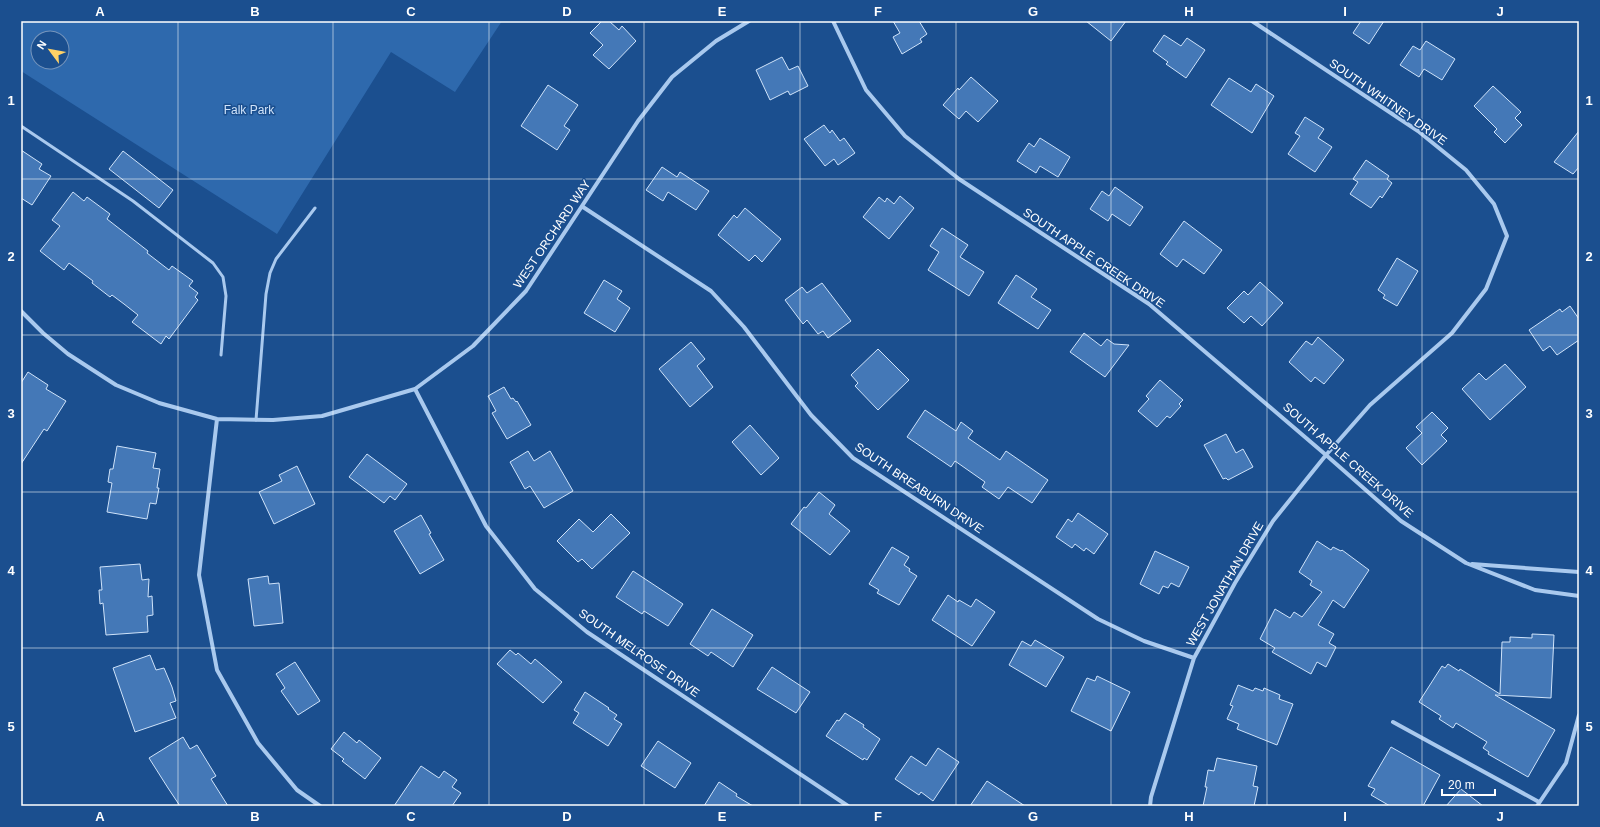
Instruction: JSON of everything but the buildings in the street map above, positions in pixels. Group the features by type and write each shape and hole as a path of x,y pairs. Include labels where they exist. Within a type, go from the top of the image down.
{"street":[{"name":"WEST ORCHARD WAY","path":"21,311 68,354 116,385 159,403 217,419 273,420 322,416 415,389 473,346 526,291 583,207 638,121 672,78 716,41 749,21"},
{"name":"SOUTH APPLE CREEK DRIVE","path":"833,21 866,90 905,136 959,179 1149,304 1326,454 1401,521 1466,563 1534,590 1579,596"},
{"name":"SOUTH WHITNEY DRIVE","path":"1252,21 1418,132 1466,170 1494,204 1507,236"},
{"name":"SOUTH BREABURN DRIVE","path":"583,207 711,291 744,327 811,414 853,458 1098,619 1144,641 1194,658"},
{"name":"WEST JONATHAN DRIVE","path":"1150,806 1151,797 1194,658 1234,583 1273,521 1326,454 1370,405 1452,333 1486,289 1507,236"},
{"name":"SOUTH MELROSE DRIVE","path":"415,389 486,526 535,588 587,632 848,806"},
{"path":"217,419 199,575 217,670 258,744 297,790 320,806"},
{"name":"SOUTH APPLE CREEK DRIVE","path":"1466,563 1579,572"},
{"path":"1393,722 1538,804 1566,763 1579,715"}],"lane":[{"path":"21,126 133,201 213,263 222,277 226,296 221,355"},
{"path":"256,420 266,294 270,273 276,259 315,208"}],"green space":[{"name":"Falk Park","path":"21,21 502,21 455,92 391,52 277,234 21,71"}]}
